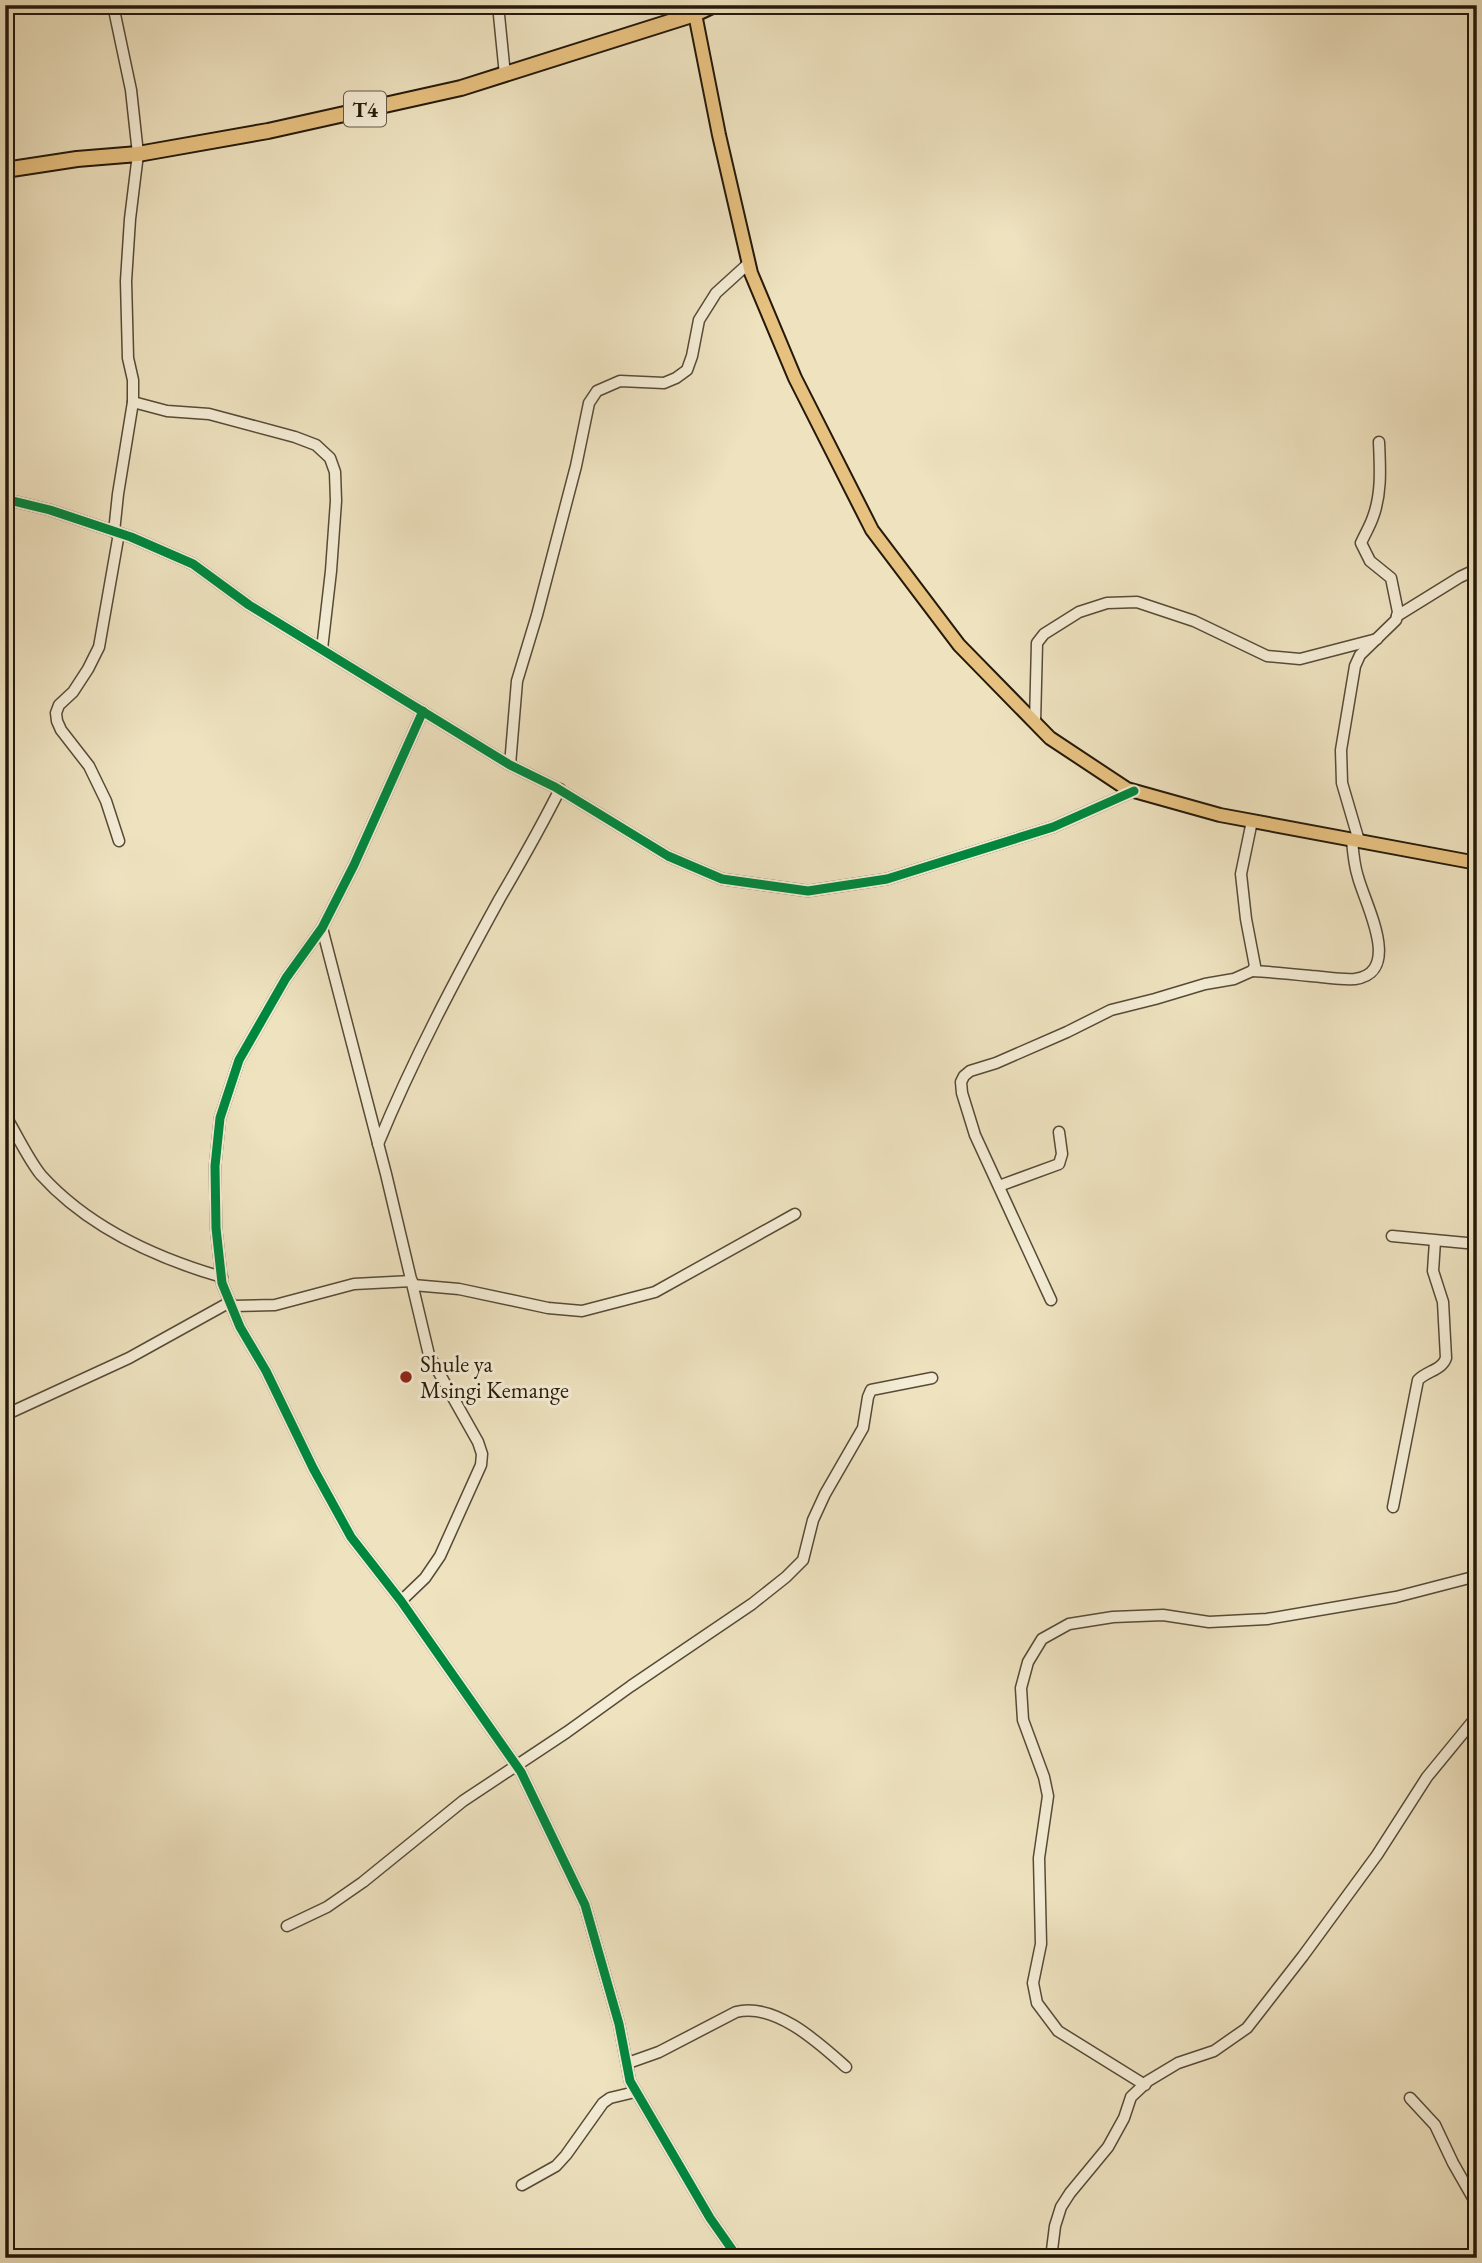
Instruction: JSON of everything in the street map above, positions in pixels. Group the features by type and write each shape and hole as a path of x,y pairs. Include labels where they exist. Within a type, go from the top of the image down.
{"highway":[{"name":"T4","path":"5,170 77,159 138,154 268,131 461,88 695,14 714,5"}],"main road":[{"path":"695,14 719,135 749,263 794,378 872,530 959,645 1050,738 1127,789 1252,821 1477,863"}],"street":[{"path":"113,5 131,90 138,154 126,281 127,347 134,402 99,647 81,680 59,705 56,713 61,730 89,766 106,801 119,841"},
{"path":"498,5 505,75"},
{"path":"510,765 517,681 576,466 589,402 597,391 620,382 664,383 687,370 699,320 716,293 749,263"},
{"path":"134,402 167,411 209,414 295,436 316,445 330,458 335,472 336,501 322,649"},
{"path":"1379,442 1378,502 1361,543 1370,561 1391,578 1397,616"},
{"path":"5,499 50,510 117,532 193,564 249,605 510,765 560,789 668,856 722,879 808,891 887,879 1054,827 1134,791"},
{"path":"1051,1300 975,1135 962,1093 961,1082 964,1076 970,1070 1035,1047 1111,1010 1205,984 1234,979 1252,971 1339,979 1356,979 1370,975 1380,954 1377,931 1358,877 1355,840 1342,783 1341,750 1355,666 1360,655 1387,630 1397,616 1477,569"},
{"path":"1035,723 1037,643 1059,623 1079,612 1107,603 1137,602 1182,617 1267,656 1300,659 1377,639"},
{"path":"423,711 354,865 322,928 286,978 239,1060 220,1118 215,1166 216,1228 222,1277 240,1327 266,1371 313,1468 351,1537 401,1601 517,1766 585,1905 628,2063 630,2081 710,2218 737,2258"},
{"path":"378,1144 423,1044 500,899 535,840 560,789"},
{"path":"1252,821 1241,874 1255,966 1252,971"},
{"path":"322,928 429,1355 478,1442 482,1454 481,1465 440,1556 425,1578 401,1601"},
{"path":"5,1115 39,1173 73,1206 133,1242 194,1269 222,1277"},
{"path":"999,1186 1059,1164 1062,1154 1059,1132"},
{"path":"5,1415 129,1358 231,1304 275,1305 354,1284 413,1283 459,1289 548,1308 582,1311 655,1292 795,1214"},
{"path":"1392,1236 1477,1244"},
{"path":"1393,1507 1418,1380 1444,1364 1446,1358 1443,1302 1433,1271 1435,1241"},
{"path":"287,1926 327,1907 363,1882 463,1801 752,1604 786,1577 803,1560 813,1520 863,1428 871,1390 932,1377"},
{"path":"1144,2084 1058,2031 1037,2003 1033,1983 1041,1944 1039,1858 1048,1796 1044,1777 1023,1720 1021,1688 1028,1662 1042,1639 1069,1624 1113,1617 1163,1615 1209,1622 1279,1617 1396,1598 1477,1576"},
{"path":"1051,2258 1055,2226 1061,2207 1108,2147 1124,2118 1131,2097 1144,2084 1178,2063 1214,2051 1247,2028 1377,1855 1427,1777 1477,1716"},
{"path":"628,2063 641,2060 747,2009 759,2011 805,2032 846,2067"},
{"path":"522,2185 556,2166 603,2103 610,2098 635,2092"},
{"path":"1410,2098 1435,2125 1477,2205"}],"cycle path":[{"path":"5,499 50,510 131,537 193,564 249,605 510,765 555,787 668,856 722,879 808,891 887,879 1053,827 1134,791"},
{"path":"423,711 354,865 322,928 286,978 239,1060 220,1118 215,1166 216,1228 222,1283 240,1327 266,1371 313,1468 351,1537 401,1601 521,1772 585,1905 619,2024 630,2081 710,2218 738,2258"}],"place":[{"name":"Shule ya Msingi Kemange","path":"406,1377"}]}
